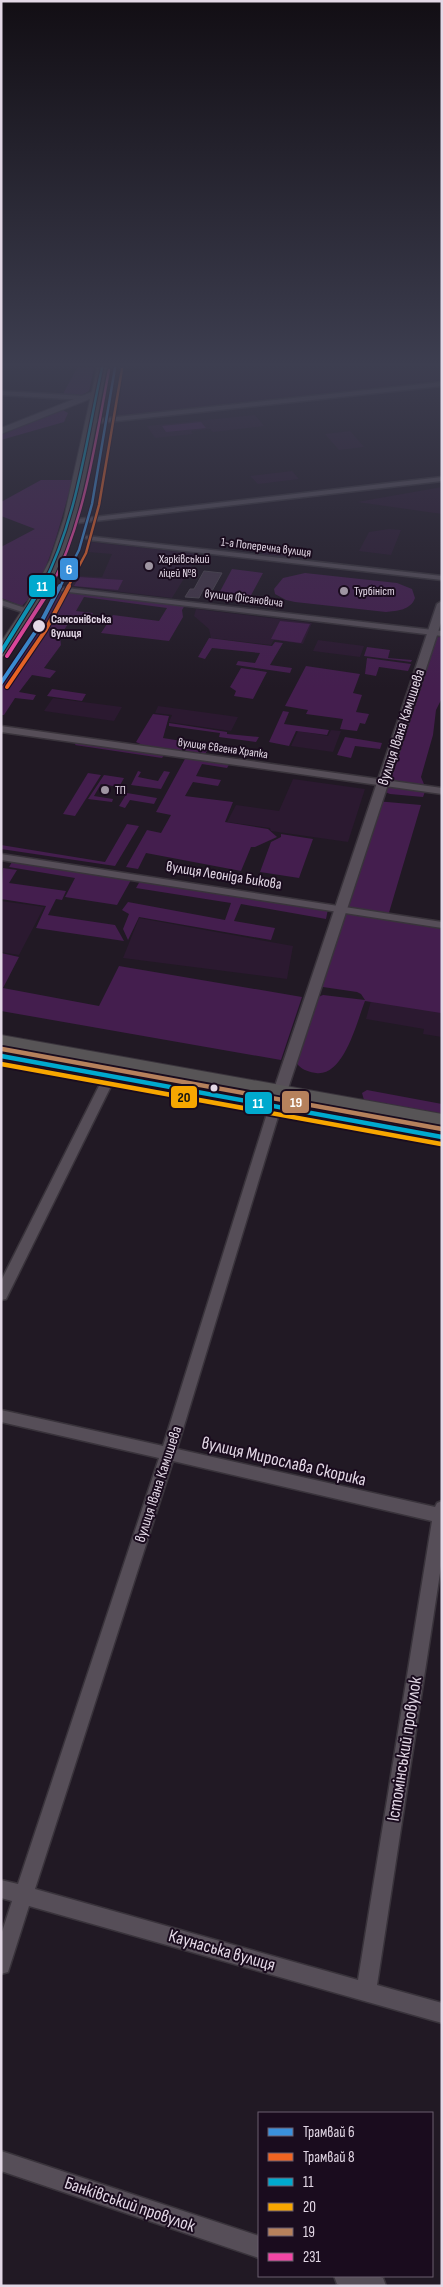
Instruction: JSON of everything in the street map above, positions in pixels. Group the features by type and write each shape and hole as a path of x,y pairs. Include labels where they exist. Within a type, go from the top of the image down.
{"main road":[{"path":"1,652 28,612 56,560 69,522 78,475"},
{"path":"1,1041 278,1099 442,1137"},
{"path":"1,1056 110,1076 442,1121"}],"street":[{"path":"69,522 442,479"},
{"name":"1-а Поперечна вулиця","path":"89,538 442,578"},
{"name":"вулиця Фісановича","path":"42,587 437,633"},
{"path":"1,602 28,612"},
{"name":"вулиця Івана Камишева","path":"1,1965 168,1454 278,1099 382,782 437,633 442,604"},
{"name":"вулиця Євгена Храпка","path":"1,729 442,791"},
{"name":"вулиця Леоніда Бикова","path":"1,857 342,908 442,925"},
{"path":"1,1295 110,1076"},
{"name":"вулиця Мирослава Скорика","path":"1,1416 441,1514"},
{"name":"Істомінський провулок","path":"366,1990 441,1514"},
{"name":"Каунаська вулиця","path":"1,1889 366,1990 442,2013"},
{"name":"Банківський провулок","path":"1,2161 258,2247"},
{"path":"348,2277 375,2286"}],"shaded area":[{"path":"295,475 299,479 258,484 250,476"},
{"path":"41,480 73,480 47,564 40,580 22,606 1,598 1,547 35,529 1,516 1,502"},
{"path":"442,487 442,514 357,502"},
{"path":"389,529 401,530 391,555 359,551 369,532"},
{"name":"Харківський ліцей №8","path":"91,542 199,554 172,598 72,586 76,576 102,577 112,554 88,552"},
{"path":"266,546 293,549 288,559 261,556"},
{"path":"232,569 263,573 248,601 217,597"},
{"name":"Турбініст","path":"305,573 397,583 412,589 415,598 407,607 386,612 295,602 275,594 274,589 283,578"},
{"path":"79,577 123,580 118,590 74,586"},
{"path":"59,589 185,605 182,610 183,617 169,641 101,633 113,615 159,621 167,608 84,597 76,611 93,613 88,621 70,621 60,636 61,645 44,668 56,671 50,678 32,675 19,692 36,695 33,700 15,698 4,715 1,715 1,686 43,624"},
{"path":"196,609 312,623 303,644 274,640 271,645 211,638 209,629 194,616"},
{"path":"280,621 310,624 301,643 271,639"},
{"path":"442,636 442,698 436,710 433,735 421,777 426,789 423,797 390,794 380,790 435,638"},
{"path":"209,638 272,646 275,642 283,643 270,665 292,668 290,673 236,665 238,661 255,663 260,653 212,648 205,659 198,657"},
{"path":"318,640 364,646 360,657 313,651"},
{"path":"367,647 390,650 388,658 412,660 411,662 364,656"},
{"path":"367,658 411,664 408,671 379,667 376,676 365,674"},
{"path":"306,666 360,674 353,693 362,695 356,712 369,714 365,724 360,723 357,731 340,729 343,719 306,714 308,710 285,706"},
{"path":"241,668 267,672 253,699 234,696 236,691 230,687"},
{"path":"52,689 86,694 82,701 47,696"},
{"path":"53,698 122,707 114,721 44,711"},
{"path":"158,706 238,717 231,731 169,722 172,715 155,713"},
{"path":"283,711 289,712 284,724 329,730 327,735 296,731 289,746 269,742"},
{"path":"153,714 169,716 163,738 200,744 199,748 208,749 204,756 149,748 136,742"},
{"path":"169,723 227,732 227,734 259,737 256,742 219,737 220,733 169,726"},
{"path":"331,730 341,731 333,752 291,746 298,731 328,736"},
{"path":"345,737 382,743 380,749 355,746 351,758 337,755"},
{"path":"77,741 165,754 162,758 75,745"},
{"path":"186,757 230,763 227,768 202,764 196,776 221,780 218,786 193,782 185,796 233,802 225,822 268,829 277,837 251,847 241,871 146,853 138,869 126,867 147,830 161,833 171,815 156,812"},
{"path":"138,771 141,772 138,777 158,781 164,771 170,772 161,789 131,785"},
{"path":"88,773 101,775 75,816 63,814"},
{"path":"104,775 124,778 119,787 101,784 94,796 113,799 112,802 88,799"},
{"path":"293,779 365,789 348,842 271,831 270,828 227,822 236,805 279,811"},
{"path":"127,793 157,798 154,804 130,800 125,808 119,806"},
{"path":"376,801 421,805 388,916 442,925 441,1013 365,1001 342,1057 326,1072 311,1072 301,1068 292,1056 311,1000 323,995 365,1000 357,992 316,986"},
{"path":"127,824 139,826 115,866 1,849 1,845 105,862"},
{"path":"281,834 313,839 299,878 260,872 271,842 281,837"},
{"path":"12,862 131,880 117,905 65,897 75,878 9,867"},
{"path":"3,868 17,870 9,883 66,891 62,900 56,899 48,915 115,925 124,941 36,928 46,906 1,899"},
{"path":"140,881 328,909 326,919 241,904 234,921 275,928 271,940 139,917 128,940 123,929 129,914 122,910 128,902 225,920 231,903 136,888"},
{"path":"1,901 44,907 19,955 1,952"},
{"path":"139,918 293,946 287,979 123,958"},
{"path":"393,920 442,928 442,1037 423,1034 424,1029 366,1019"},
{"path":"1,953 19,957 3,988 99,1006 119,966 302,997 281,1060 1,1011"},
{"path":"1,1049 262,1096 260,1100 1,1053"},
{"path":"367,1090 442,1104 442,1114 364,1100 362,1093"}],"building":[{"path":"204,571 222,573 212,591 203,590 199,598 185,597 190,589 194,589"}],"tram line":[{"name":"6","path":"1,683 38,628 79,550 92,504 97,475"},
{"name":"8","path":"7,687 45,631 86,553 99,505 104,475"}],"transit line":[{"name":"11","path":"1,652 33,603 56,560 70,518 79,475"},
{"name":"231","path":"7,656 38,610 58,574 71,538 88,475"},
{"name":"19","path":"2,1049 442,1129"},
{"name":"11","path":"1,1056 442,1137"},
{"name":"20","path":"1,1064 441,1144"}],"place":[{"name":"Харківський ліцей №8","path":"149,566"},
{"name":"Турбініст","path":"344,591"},
{"name":"Самсонівська вулиця","path":"39,626"},
{"name":"ТП","path":"105,790"}]}
